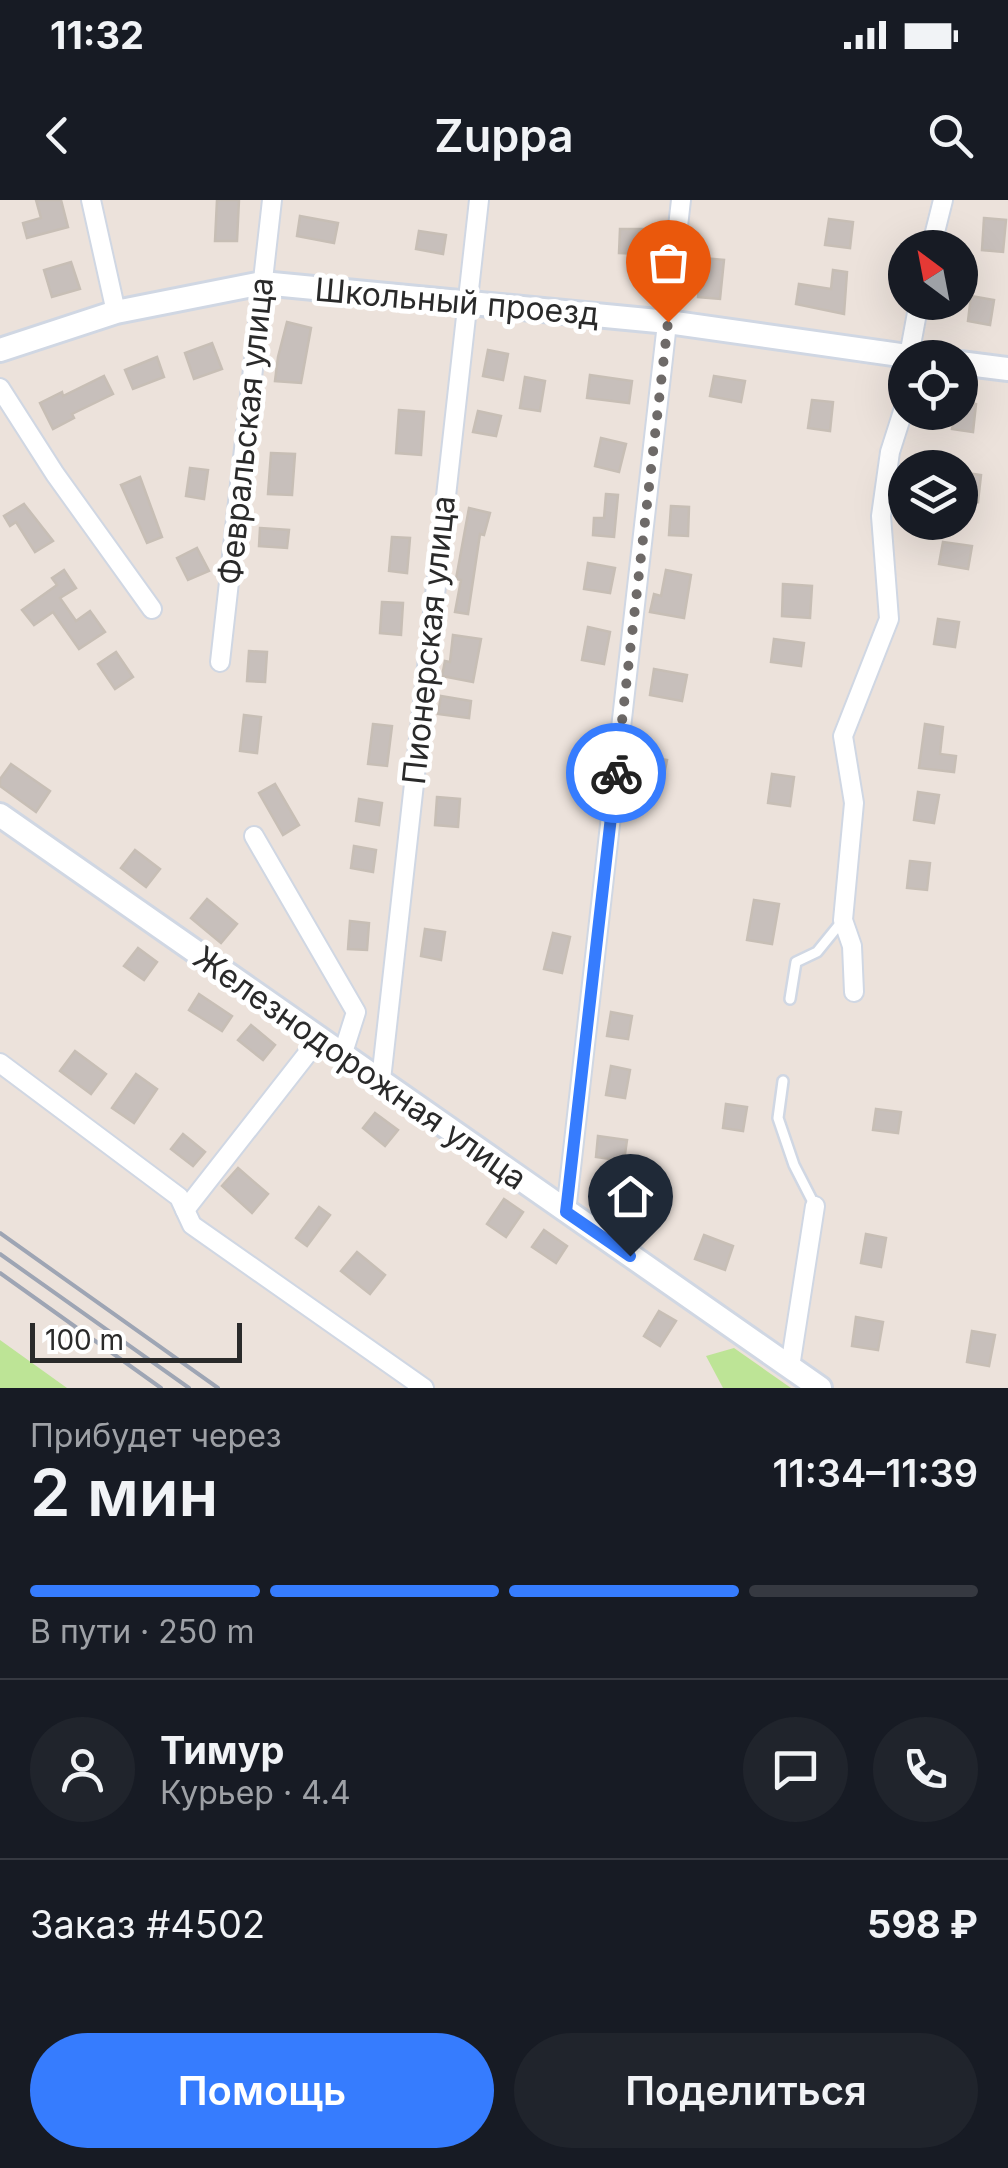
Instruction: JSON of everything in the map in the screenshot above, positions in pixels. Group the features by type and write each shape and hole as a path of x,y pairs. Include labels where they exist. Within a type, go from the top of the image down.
{"street":[{"path":"91,200 116,312"},
{"name":"Февральская улица","path":"220,662 272,200"},
{"name":"Пионерская улица","path":"381,1080 479,200"},
{"path":"566,1212 681,200"},
{"path":"935,230 941,201"},
{"name":"Школьный проезд","path":"0,350 116,312 234,286 262,284 668,322 888,352"},
{"path":"978,365 1008,368"},
{"path":"0,388 55,474 152,609"},
{"path":"854,992 852,946 843,920 854,804 843,736 888,619 880,516 897,430"},
{"name":"Железнодорожная улица","path":"0,815 820,1388"},
{"path":"254,836 356,1012 387,1022"},
{"path":"342,1056 356,1012"},
{"path":"185,1210 318,1040"},
{"path":"0,1062 179,1197 192,1225 424,1388"},
{"path":"790,1366 814,1206"}],"lane":[{"path":"790,999 796,962 817,952 843,920"},
{"path":"783,1081 778,1118 814,1206"}],"green space":[{"path":"0,1340 67,1388 0,1388"},
{"path":"734,1348 791,1388 723,1388 706,1356"}],"building":[{"path":"36,200 61,200 68,227 27,238 23,223 41,218"},
{"path":"217,200 239,200 237,241 215,241"},
{"path":"300,216 338,223 334,243 297,236"},
{"path":"984,218 1006,220 1003,252 982,250"},
{"path":"829,219 853,222 850,248 825,245"},
{"path":"620,229 643,229 642,254 619,253"},
{"path":"419,231 446,235 443,254 416,249"},
{"path":"702,258 724,260 720,299 698,297"},
{"path":"71,262 80,289 52,297 44,270"},
{"path":"833,270 847,272 844,314 796,304 799,284 831,289"},
{"path":"978,297 994,300 990,325 968,321 978,320"},
{"path":"287,322 311,328 301,383 275,381"},
{"path":"212,343 222,369 194,379 185,353"},
{"path":"488,350 508,354 503,380 483,376"},
{"path":"157,357 164,377 133,389 125,370"},
{"path":"590,375 632,381 629,403 587,398"},
{"path":"104,376 113,394 72,414 74,418 53,429 40,403"},
{"path":"714,376 745,381 741,402 710,396"},
{"path":"525,377 545,381 540,411 520,408"},
{"path":"812,400 833,402 830,431 808,428"},
{"path":"399,410 424,412 421,455 396,453"},
{"path":"478,411 501,416 496,436 473,432"},
{"path":"601,438 626,444 619,472 595,466"},
{"path":"271,453 295,454 292,495 268,494"},
{"path":"190,468 208,470 204,499 186,496"},
{"path":"140,477 162,537 147,543 121,485"},
{"path":"606,494 618,495 614,537 593,535 594,518 604,518"},
{"path":"24,504 53,541 35,552 16,522 10,526 4,516"},
{"path":"671,506 689,507 688,536 669,535"},
{"path":"469,508 490,513 484,535 480,534 468,614 455,612 461,580 456,579"},
{"path":"260,528 289,530 287,548 259,546"},
{"path":"392,537 410,538 407,573 389,571"},
{"path":"943,542 972,546 968,569 939,564"},
{"path":"197,548 209,571 188,580 177,558"},
{"path":"588,563 615,568 610,593 584,589"},
{"path":"64,570 76,588 60,598 76,621 90,611 105,632 79,649 53,612 34,625 22,610 57,585 52,578"},
{"path":"666,570 691,575 684,618 650,612 654,594 661,596"},
{"path":"783,584 812,586 810,618 782,616"},
{"path":"382,602 403,603 401,635 380,633"},
{"path":"938,619 959,622 955,647 934,644"},
{"path":"588,627 610,632 604,664 582,660"},
{"path":"453,635 481,639 473,682 442,676 445,661 450,662"},
{"path":"774,639 804,643 801,666 771,662"},
{"path":"249,651 267,652 265,682 247,681"},
{"path":"116,652 133,677 115,689 98,664"},
{"path":"654,669 687,675 682,701 650,695"},
{"path":"441,696 471,701 469,718 438,714"},
{"path":"244,715 261,717 257,753 240,751"},
{"path":"373,724 392,726 387,766 368,764"},
{"path":"925,724 943,727 940,754 956,756 954,772 919,768"},
{"path":"644,756 667,760 661,790 639,787"},
{"path":"11,764 50,791 36,812 0,786 0,779"},
{"path":"772,774 794,777 790,806 768,803"},
{"path":"275,784 299,825 283,835 259,793"},
{"path":"918,792 939,795 934,823 914,820"},
{"path":"437,797 460,799 458,827 435,825"},
{"path":"359,799 382,803 379,825 356,821"},
{"path":"354,846 376,850 373,872 351,868"},
{"path":"135,850 160,869 146,887 121,868"},
{"path":"910,861 930,863 927,890 907,888"},
{"path":"207,899 237,924 221,943 191,918"},
{"path":"754,900 779,904 772,944 747,940"},
{"path":"350,921 369,923 367,950 348,949"},
{"path":"425,929 445,932 441,960 421,956"},
{"path":"553,933 570,937 562,973 544,969"},
{"path":"138,948 157,962 144,980 124,966"},
{"path":"199,994 232,1016 222,1031 189,1010"},
{"path":"611,1012 632,1016 628,1039 607,1036"},
{"path":"251,1025 275,1045 263,1060 238,1040"},
{"path":"75,1051 106,1074 91,1094 60,1071"},
{"path":"611,1066 630,1070 625,1098 606,1095"},
{"path":"136,1074 157,1089 134,1123 112,1108"},
{"path":"726,1104 747,1107 743,1131 723,1128"},
{"path":"876,1109 901,1112 898,1133 873,1130"},
{"path":"375,1113 398,1130 385,1146 363,1128"},
{"path":"183,1134 205,1152 193,1166 171,1149"},
{"path":"598,1136 627,1140 624,1161 596,1157"},
{"path":"238,1168 268,1194 252,1213 222,1186"},
{"path":"504,1199 523,1212 506,1237 487,1224"},
{"path":"319,1207 330,1215 307,1246 296,1238"},
{"path":"544,1230 567,1246 556,1263 532,1247"},
{"path":"866,1234 886,1238 881,1267 861,1263"},
{"path":"704,1235 733,1246 725,1270 695,1259"},
{"path":"357,1252 385,1275 370,1294 341,1271"},
{"path":"659,1311 676,1321 660,1346 644,1336"},
{"path":"856,1317 883,1322 878,1350 852,1346"},
{"path":"972,1331 995,1335 989,1366 967,1362"}],"railway":[{"path":"0,1233 218,1388"},
{"path":"0,1254 189,1388"},
{"path":"0,1273 161,1388"}],"way so far":[{"path":"616,773 668,322"}],"route":[{"path":"616,773 566,1212 630,1256"}]}
